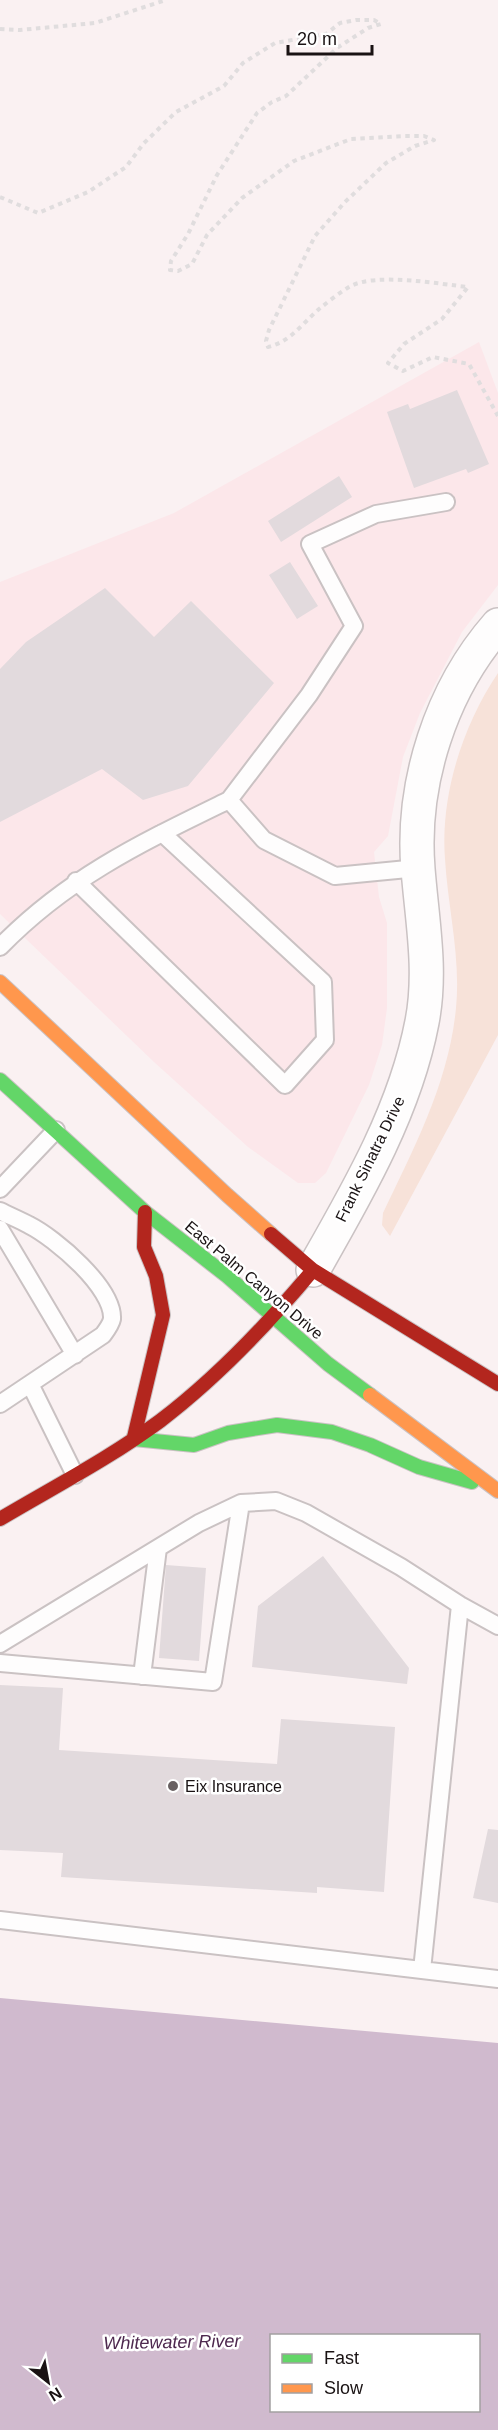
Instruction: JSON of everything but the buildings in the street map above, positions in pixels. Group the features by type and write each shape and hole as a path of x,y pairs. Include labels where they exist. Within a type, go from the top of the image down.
{"main road":[{"path":"0,982 227,1195 313,1270 498,1384"},
{"name":"East Palm Canyon Drive","path":"0,1080 145,1212 227,1276 328,1364 494,1489"},
{"path":"145,1212 144,1247 156,1276 163,1316 134,1439 194,1445 228,1433 277,1425 332,1432 370,1445 419,1467 494,1489"},
{"name":"Frank Sinatra Drive","path":"0,1519 134,1439 195,1393 242,1351 274,1318 313,1270"}],"street":[{"name":"Frank Sinatra Drive","path":"313,1270 377,1151 401,1096 414,1056 422,1020 426,979 426,942 416,832 421,788 430,749 446,711 465,672 498,625"}],"lane":[{"path":"0,947 76,881 125,851 229,800 309,695 354,626 310,544 376,514 446,502"},
{"path":"229,800 264,840 335,876 418,868"},
{"path":"76,881 285,1085 325,1040 323,982 162,833"},
{"path":"0,1189 56,1130"},
{"path":"0,1211 32,1226 70,1256 99,1284 109,1301 112,1321 103,1335 0,1404"},
{"path":"0,1229 75,1354"},
{"path":"30,1384 75,1475"},
{"path":"0,1644 199,1523 241,1503 276,1501 306,1512 498,1626"},
{"path":"0,1663 213,1683 241,1503"},
{"path":"142,1676 158,1548"},
{"path":"422,1970 460,1605"},
{"path":"0,1920 498,1979"}],"path":[{"path":"0,29 20,30 95,23 166,0"},
{"path":"0,197 38,213 88,192 126,167 144,143 176,112 224,86 243,63 275,43 326,33 340,23 374,20 381,24 368,28 338,48 286,96 272,102 257,113 217,175 188,234 171,261 170,270 178,271 192,264 207,235 243,198 294,161 351,139 424,136 434,140 415,146 386,163 345,202 315,236 266,340 268,347 278,345 289,338 320,309 351,285 389,279 468,287 442,319 404,344 388,363 403,371 433,357 469,364 498,416"}],"shaded area":[{"path":"479,342 498,393 498,585 462,632 420,713 403,757 388,836 374,852 379,897 387,923 387,1008 382,1045 369,1085 326,1173 315,1183 298,1183 248,1147 154,1062 0,914 0,582 174,513"},
{"path":"498,673 498,1035 390,1236 382,1225 383,1213 418,1139 438,1088 446,1062 456,1008 456,952 444,835 450,786 474,715"}],"water":[{"name":"Whitewater River","path":"0,1998 498,2043 498,2430 0,2430"}],"traffic: fast":[{"path":"0,1080 145,1212 227,1276 328,1364 370,1395"},
{"path":"134,1437 134,1439 194,1445 228,1433 277,1425 332,1432 370,1445 419,1467 472,1482"}],"traffic: slow":[{"path":"0,982 271,1234"},
{"path":"370,1395 498,1491"}],"traffic: jam":[{"path":"134,1437 163,1315 156,1276 144,1247 145,1212"},
{"path":"271,1234 313,1270 498,1384"},
{"path":"0,1519 82,1472 160,1421 202,1387 241,1350 313,1270"}],"place":[{"name":"Eix Insurance","path":"173,1786"}]}
